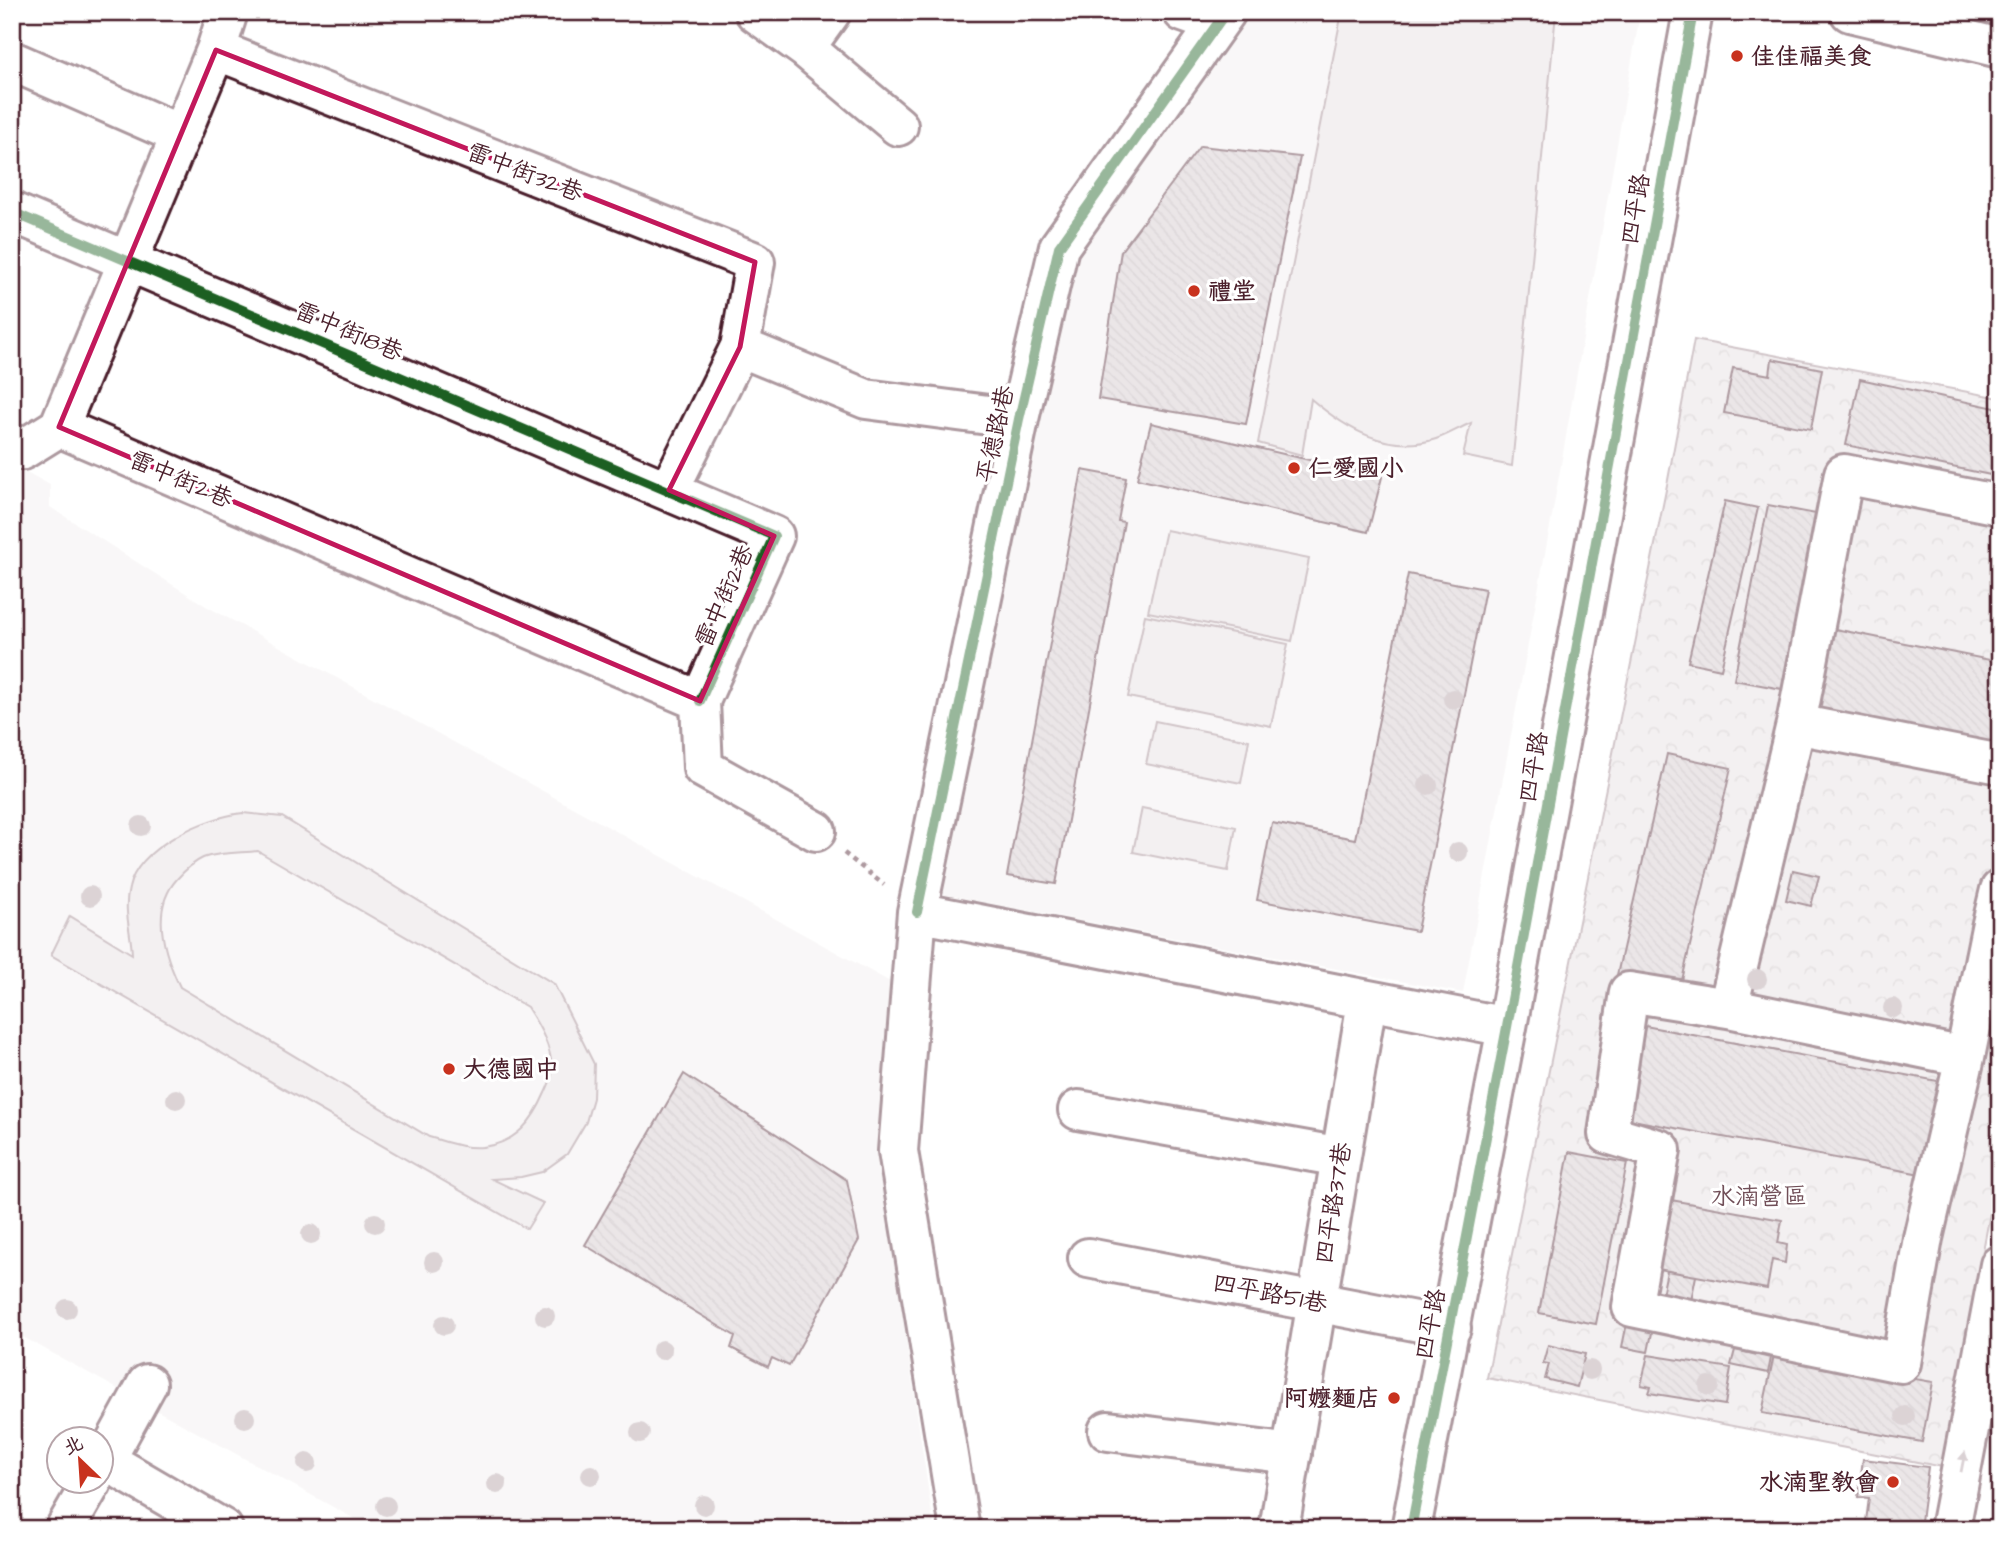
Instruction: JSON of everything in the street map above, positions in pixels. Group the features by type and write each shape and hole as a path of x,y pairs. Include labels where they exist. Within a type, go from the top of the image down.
{"street":[{"path":"12,445 22,450 59,427 216,50 228,12"},
{"path":"755,12 805,48 898,126"},
{"path":"805,48 831,12"},
{"name":"四平路","path":"1411,1529 1507,1027 1693,12"},
{"path":"1850,12 2000,48"},
{"name":"平德路1巷","path":"960,1529 898,1151 917,912 1019,419 1059,247 1209,16"},
{"name":"雷中街32巷","path":"216,50 755,262 740,347 669,491"},
{"path":"12,61 181,135"},
{"name":"雷中街18巷","path":"12,212 669,491"},
{"path":"740,347 866,399 1019,419"},
{"name":"雷中街2巷","path":"59,427 700,701"},
{"path":"1728,1008 1796,724 1844,474 2000,505"},
{"name":"雷中街2巷","path":"669,491 774,536 700,701 703,768 816,831"},
{"path":"1796,724 2000,764"},
{"path":"1965,1057 1728,1008 1629,992 1608,1133 1661,1150 1633,1307 1901,1363 1923,1238 1995,929 2000,890"},
{"path":"917,912 1507,1027"},
{"name":"四平路37巷","path":"1279,1529 1367,1001"},
{"path":"1078,1110 1341,1157"},
{"name":"四平路51巷","path":"1088,1258 1451,1328"},
{"path":"1950,1529 2000,1265"},
{"path":"116,1440 147,1384"},
{"path":"1108,1431 1292,1454"},
{"path":"116,1477 223,1529"},
{"path":"65,1529 84,1496"}],"path":[{"path":"816,831 917,912"}],"highlighted area":[{"path":"216,50 755,262 740,347 669,490 774,536 700,701 59,427"}],"shaded area":[{"name":"仁愛國小","path":"1247,12 1640,14 1552,516 1463,993 937,893 1076,253"},
{"name":"大德國中","path":"12,464 50,485 50,507 206,606 894,984 879,1153 934,1529 373,1529 12,1331"}],"green space":[{"path":"1342,12 1556,13 1512,466 1463,456 1471,423 1440,437 1418,443 1385,441 1353,429 1311,399 1302,455 1258,443"},
{"name":"水湳營區","path":"1694,340 2000,398 2000,1159 1943,1467 1487,1378"},
{"path":"1166,530 1309,559 1292,641 1148,612"},
{"path":"1145,615 1288,644 1271,726 1128,697"},
{"path":"1155,721 1249,740 1241,783 1146,764"},
{"path":"1142,808 1236,827 1228,871 1133,852"},
{"path":"243,813 282,817 554,984 594,1064 593,1098 586,1122 567,1154 542,1172 492,1179 543,1203 527,1229 51,955 70,916 132,954 127,905 129,888 135,873 159,847 175,837 228,816","holes":["258,851 527,1007 544,1038 550,1054 552,1072 551,1080 535,1113 514,1136 495,1145 476,1147 449,1143 429,1137 180,987 162,932 164,904 177,879 199,860 216,855"]}],"building":[{"name":"禮堂","path":"1200,146 1300,157 1246,424 1098,399 1121,251"},
{"path":"1772,359 1822,369 1811,429 1724,413 1733,368 1770,375"},
{"path":"1860,379 2000,409 2000,477 1846,445"},
{"path":"1151,423 1382,477 1368,532 1137,479"},
{"path":"1082,470 1126,478 1118,521 1124,522 1056,884 1007,876"},
{"path":"1725,501 1758,508 1721,669 1688,662"},
{"path":"1768,505 1816,514 1782,689 1734,680"},
{"path":"1408,574 1485,589 1417,931 1257,900 1272,823 1355,839"},
{"path":"1830,628 2000,662 2000,747 1814,710"},
{"path":"1667,754 1731,768 1680,989 1617,975"},
{"path":"1793,870 1819,876 1811,906 1786,900"},
{"path":"1645,1026 1943,1082 1926,1175 1627,1119"},
{"path":"684,1074 847,1180 859,1240 789,1366 772,1358 768,1367 731,1348 735,1336 585,1245"},
{"path":"1569,1152 1627,1163 1596,1324 1539,1313"},
{"path":"1671,1200 1782,1220 1778,1243 1787,1245 1785,1263 1772,1260 1767,1289 1658,1269"},
{"path":"1667,1271 1696,1276 1691,1301 1662,1295"},
{"path":"1627,1323 1653,1328 1648,1352 1622,1347"},
{"path":"1548,1345 1585,1354 1577,1387 1545,1379 1549,1364 1543,1363"},
{"path":"1735,1350 1771,1358 1768,1373 1731,1365"},
{"path":"1648,1355 1731,1368 1725,1405 1649,1393 1651,1387 1641,1385"},
{"path":"1774,1355 1933,1382 1922,1442 1762,1413"},
{"name":"水湳聖教會","path":"1863,1459 1928,1467 1920,1529 1865,1529 1869,1498 1858,1497"}],"cycle path":[{"path":"917,912 1019,419 1059,247 1226,12"},
{"path":"1411,1529 1507,1027 1693,12"},
{"path":"12,212 774,536 700,701"}],"place":[{"name":"佳佳福美食","path":"1737,56"},
{"name":"禮堂","path":"1194,291"},
{"name":"仁愛國小","path":"1294,468"},
{"name":"大德國中","path":"449,1069"},
{"name":"阿嬤麵店","path":"1394,1398"},
{"name":"水湳聖教會","path":"1893,1482"}]}
